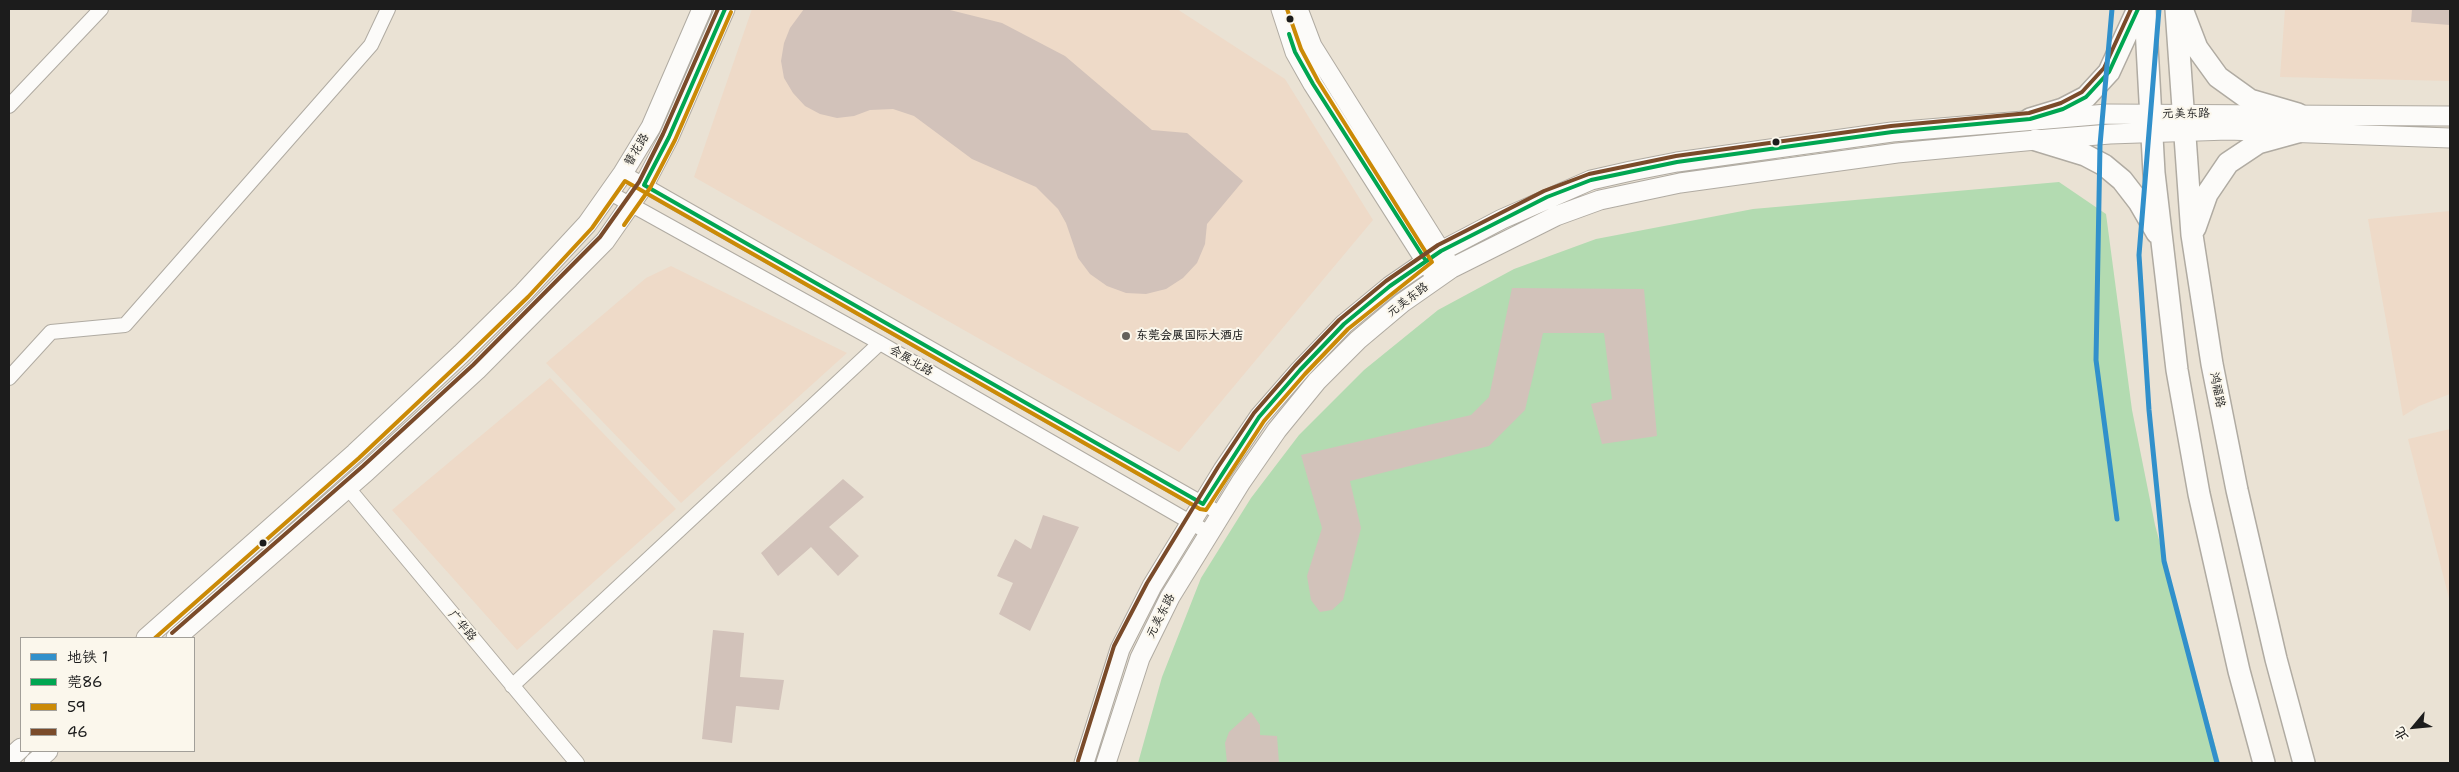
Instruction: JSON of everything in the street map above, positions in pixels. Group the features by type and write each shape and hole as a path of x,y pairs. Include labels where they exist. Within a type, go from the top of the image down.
{"main road":[{"path":"2030,119 2063,109 2086,97 2109,72 2138,9"},
{"path":"2145,9 2151,123 2161,239 2176,370 2199,494 2239,671 2264,763"},
{"name":"鸿福路","path":"2176,9 2192,236 2212,364 2237,490 2276,659 2304,763"},
{"path":"2182,9 2198,48 2218,77 2250,100 2298,123"},
{"path":"2192,236 2207,194 2228,163 2258,143 2298,123"},
{"path":"2036,140 2085,155 2104,165 2122,180 2139,202 2161,239"}],"street":[{"path":"9,106 101,9"},
{"path":"9,378 51,332 125,326 371,45 388,9"},
{"name":"簪花路","path":"147,637 355,453 461,354 581,230 610,193 651,127 702,9"},
{"name":"簪花路","path":"177,637 348,488 477,370 537,312 605,241 644,184 669,137 725,9"},
{"path":"1281,9 1295,52 1309,76 1445,273"},
{"path":"1298,9 1312,46 1434,256"},
{"name":"元美东路","path":"1084,763 1120,649 1152,586 1260,417 1300,370 1344,324 1390,286 1434,256 1547,198 1591,180 1677,162 1892,132 2030,119 2107,114 2151,123"},
{"name":"元美东路","path":"1106,763 1140,658 1170,597 1221,514 1277,430 1317,381 1358,340 1402,303 1445,273 1556,216 1600,200 1680,183 1897,153 2036,140 2151,123 2298,123 2450,116"},
{"name":"元美东路","path":"2298,123 2450,138"},
{"name":"会展北路","path":"623,173 1221,514"},
{"name":"会展北路","path":"610,193 880,342 1209,533"},
{"path":"512,686 880,342"},
{"name":"广华路","path":"348,488 577,763"},
{"path":"9,759 20,749"},
{"path":"34,763 47,752"}],"shaded area":[{"name":"东莞会展国际大酒店","path":"752,9 1177,9 1285,79 1373,220 1179,452 694,177"},
{"path":"2285,9 2450,9 2450,81 2280,77"},
{"path":"2450,211 2450,394 2419,406 2403,416 2368,219"},
{"path":"671,266 847,353 681,503 546,363 646,278"},
{"path":"550,378 676,509 517,650 392,510"},
{"path":"2450,429 2450,602 2408,439"}],"green space":[{"path":"2059,182 2106,214 2132,410 2155,525 2220,763 1138,763 1162,677 1201,578 1251,498 1299,435 1364,370 1438,310 1514,269 1596,239 1753,209"}],"building":[{"path":"804,9 946,9 1002,23 1065,56 1152,130 1187,133 1243,181 1207,224 1205,244 1197,263 1183,278 1166,289 1146,294 1126,293 1107,286 1090,274 1078,258 1066,223 1058,209 1036,187 972,159 914,116 893,109 870,110 854,116 837,118 820,114 805,106 793,93 784,78 781,61 784,43 790,28"},
{"path":"2412,9 2450,9 2450,25 2411,22"},
{"path":"1512,288 1644,289 1657,436 1602,444 1591,404 1612,399 1604,333 1543,333 1525,410 1489,446 1350,481 1361,528 1343,600 1332,610 1320,612 1311,600 1307,576 1322,528 1301,455 1471,415 1489,397"},
{"path":"843,479 864,497 829,527 859,556 838,576 811,547 778,576 761,553"},
{"path":"1043,515 1079,527 1030,631 999,614 1013,583 997,576 1015,539 1031,549"},
{"path":"713,630 744,633 740,677 784,680 779,710 736,706 732,743 702,739"},
{"path":"1251,712 1260,725 1260,735 1277,736 1279,763 1227,763 1225,743 1229,732"}],"metro line":[{"name":"1","path":"2112,9 2100,145 2096,360 2117,519"},
{"name":"1","path":"2159,9 2139,255 2149,410 2164,561 2217,763"}],"transit line":[{"name":"46","path":"172,633 363,466 473,365 600,237 639,182 663,134 718,9"},
{"name":"莞86","path":"644,185 669,137 725,9"},
{"name":"59","path":"156,637 359,458 528,297 592,228 625,181 1200,509 1206,510 1264,421 1305,374 1348,329 1432,262 1318,81 1301,49 1287,9"},
{"name":"46","path":"1078,761 1114,646 1147,583 1218,467 1254,413 1295,366 1339,320 1386,281 1438,245 1544,191 1589,174 1676,156 1891,126 2029,113 2061,103 2082,92 2104,68 2131,9"},
{"name":"莞86","path":"1203,504 1259,417 1300,370 1344,324 1390,286 1441,251 1547,197 1591,180 1677,162 1892,132 2030,119 2063,109 2086,97 2109,72 2138,9"},
{"name":"59","path":"624,225 650,188 675,140 731,12"},
{"name":"莞86","path":"1289,34 1295,52 1313,84 1426,261"},
{"name":"莞86","path":"644,185 1203,504"}],"place":[{"name":"东莞会展国际大酒店","path":"1126,336"}]}
